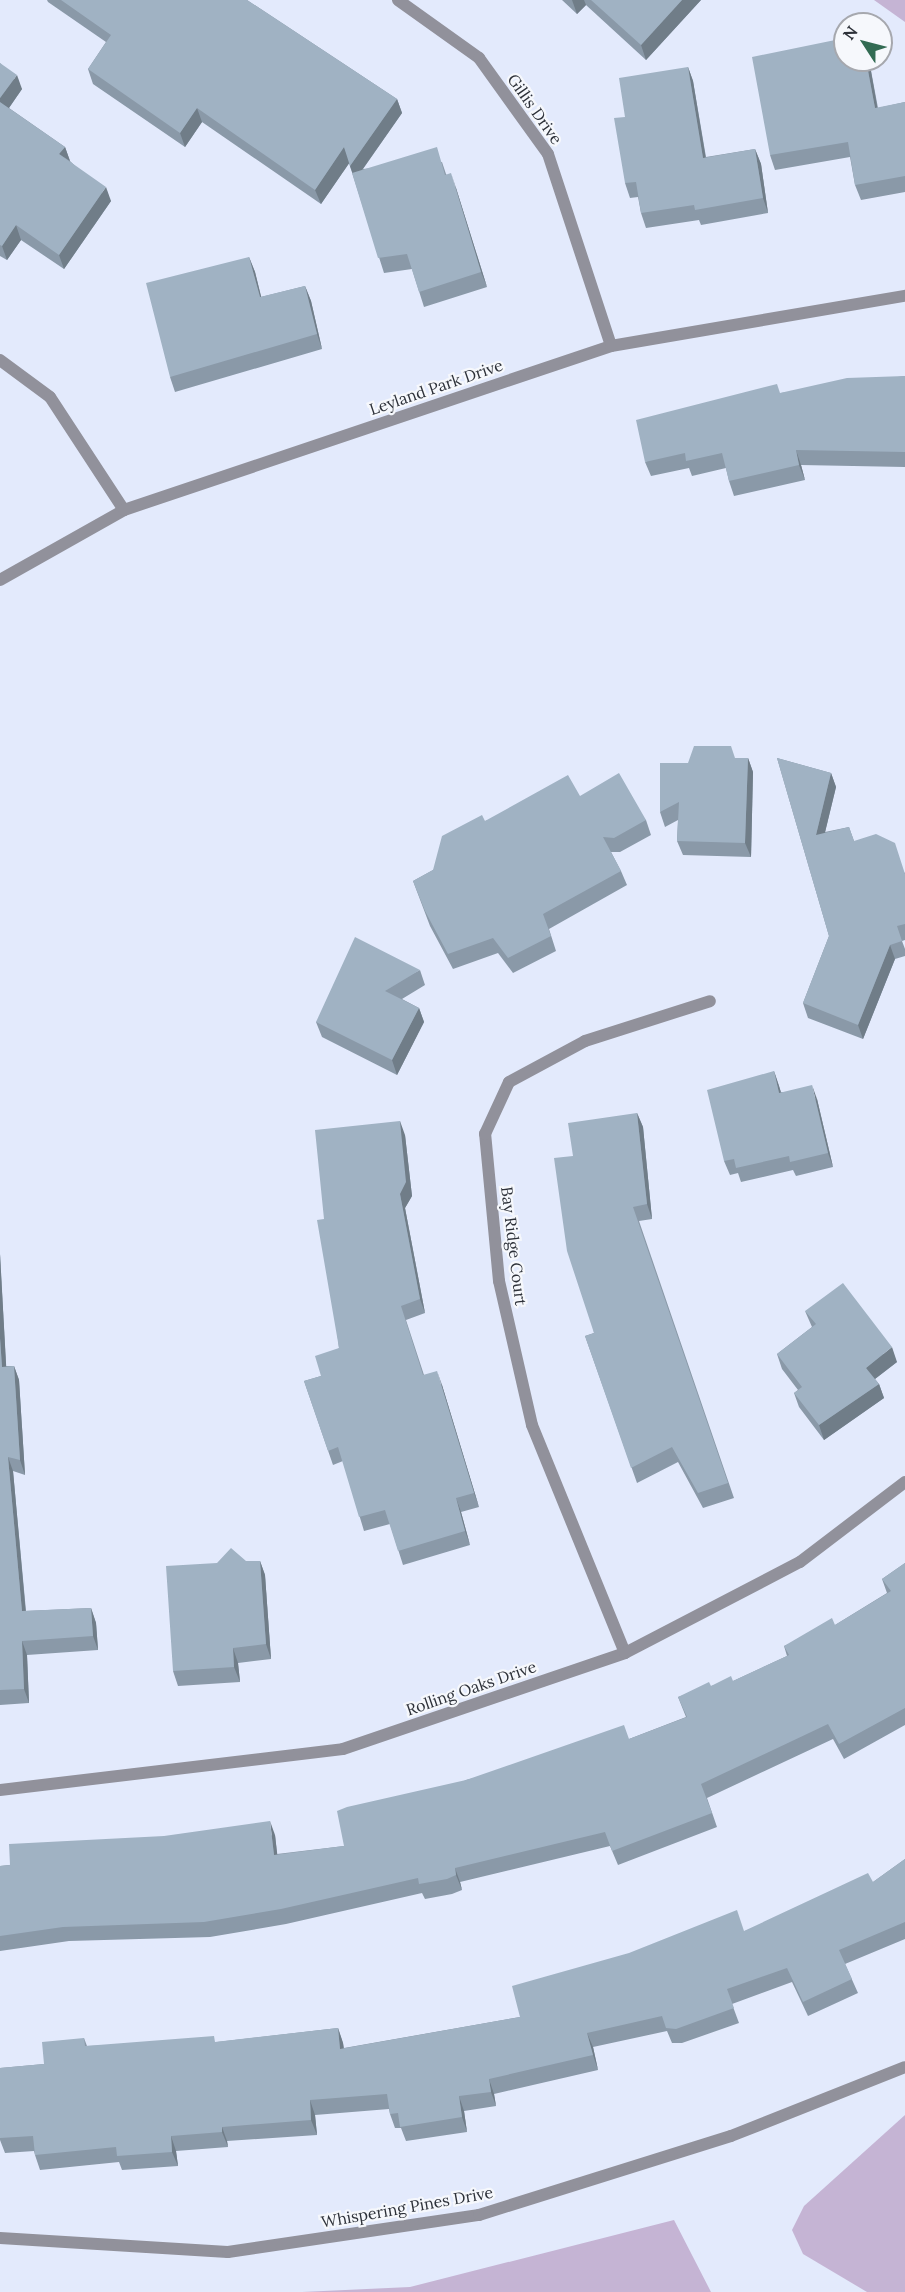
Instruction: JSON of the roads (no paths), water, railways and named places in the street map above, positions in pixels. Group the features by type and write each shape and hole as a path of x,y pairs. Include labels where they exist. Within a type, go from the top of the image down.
{"street":[{"name":"Gillis Drive","path":"398,0 479,58 548,154 611,346"},
{"name":"Leyland Park Drive","path":"0,580 124,510 611,346 905,296"},
{"path":"0,360 50,396 124,510"},
{"name":"Bay Ridge Court","path":"625,1653 532,1425 499,1281 484,1134 509,1082 585,1041 710,1001"},
{"name":"Rolling Oaks Drive","path":"0,1790 343,1749 625,1653 800,1562 905,1482"},
{"name":"Whispering Pines Drive","path":"0,2238 228,2252 479,2215 731,2136 905,2067"}]}
